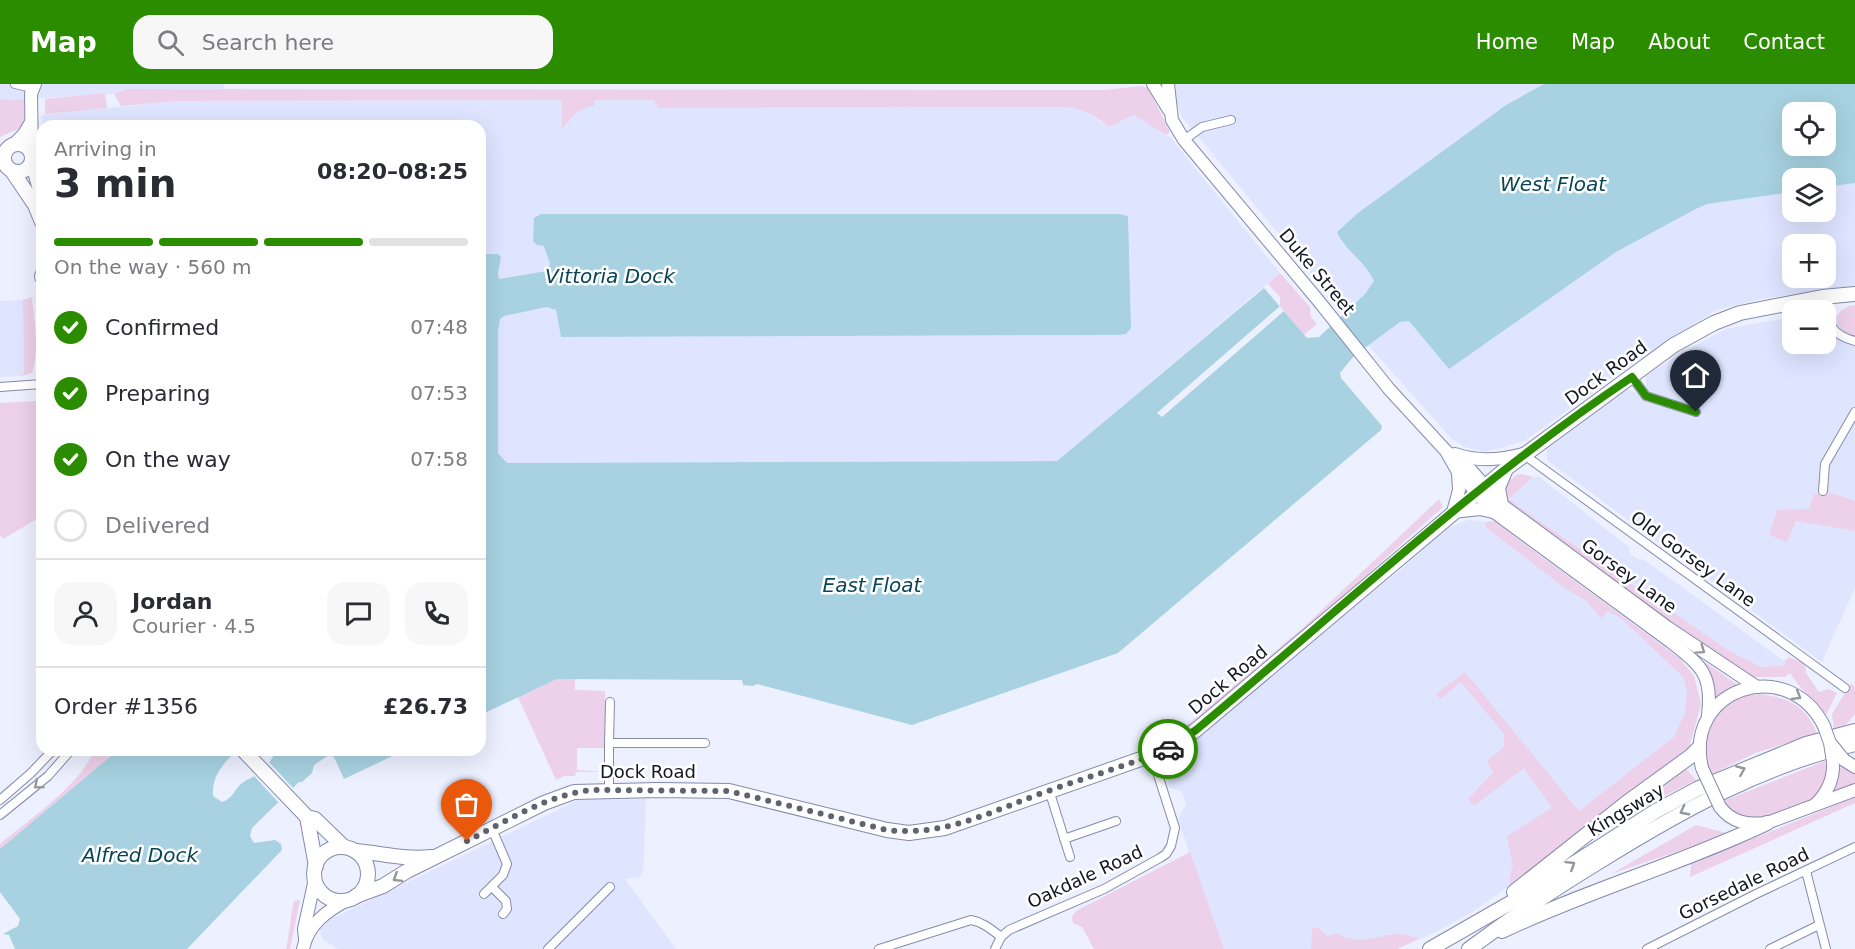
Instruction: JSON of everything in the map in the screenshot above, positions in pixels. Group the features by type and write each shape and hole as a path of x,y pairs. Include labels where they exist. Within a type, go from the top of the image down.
{"highway":[{"path":"36,174 26,146 8,145 3,157 6,168 36,209"},
{"path":"6,168 20,172 25,170 32,158"},
{"name":"Dock Road","path":"352,898 383,886 436,856 544,803 574,792 729,791 884,830 909,833 945,828 996,812 1049,790 1152,756 1169,749 1196,730 1523,454 1674,345 1714,323 1740,313 1822,297 1855,294"},
{"name":"Kingsway","path":"1430,949 1526,894 1656,811 1697,789 1806,744 1855,731"},
{"name":"Kingsway","path":"1473,946 1507,919 1679,813 1768,772 1805,758 1855,744"},
{"path":"1467,928 1699,748"},
{"path":"249,756 307,817 315,819 366,863 368,875 364,888 352,898 338,900 320,890 307,817"},
{"path":"1473,946 1549,910 1731,841 1767,823"},
{"path":"316,873 326,852 333,848 350,849"},
{"name":"Dock Road","path":"350,849 419,858 436,856"}],"main road":[{"name":"Duke Street","path":"1153,84 1169,110"},
{"name":"Duke Street","path":"1168,84 1169,110 1184,140 1389,389 1446,451 1467,466 1480,490"},
{"path":"32,158 34,86"},
{"path":"8,145 27,129 33,115"},
{"path":"1446,451 1466,458 1488,460 1523,454"},
{"name":"Duke Street","path":"1446,451 1458,472 1480,490"},
{"path":"1458,472 1460,490 1453,512 1498,508 1500,488 1508,467"},
{"name":"Gorsey Lane","path":"1480,490 1498,508 1699,665 1707,680 1710,699 1708,715"},
{"name":"Gorsey Lane","path":"1498,508 1667,627 1757,687"},
{"path":"1815,805 1829,786 1833,770 1844,763 1830,743 1816,713 1799,697 1779,687 1746,689 1726,697 1708,715 1700,736 1699,748 1702,768 1726,815 1743,823 1767,823 1815,805 1855,790"},
{"path":"304,944 304,929 316,873"},
{"path":"304,944 321,917 352,898"}],"street":[{"path":"15,84 34,86"},
{"path":"1184,140 1202,126 1231,120"},
{"path":"1822,297 1833,330 1855,341"},
{"path":"1632,377 1646,396 1696,412"},
{"path":"0,387 36,384"},
{"path":"1823,491 1826,464 1852,423 1855,412"},
{"name":"Old Gorsey Lane","path":"1523,454 1845,688"},
{"path":"609,790 610,702"},
{"path":"609,743 705,743"},
{"path":"0,800 47,756"},
{"path":"0,815 48,776 66,756"},
{"name":"Oakdale Road","path":"1001,937 1021,923 1104,889 1166,854 1174,837 1175,828 1152,756"},
{"path":"1049,790 1070,857"},
{"path":"1064,839 1116,821"},
{"path":"484,894 507,869 492,829"},
{"name":"Gorsedale Road","path":"1652,948 1855,847"},
{"path":"1806,871 1826,949"},
{"path":"492,887 506,901 507,908 503,914"},
{"path":"548,949 610,887"},
{"path":"879,949 971,920 979,921 1001,937 995,949"},
{"path":"1770,949 1819,925"}],"shaded area":[{"path":"0,84 224,84 224,89 127,89 114,94 24,99 12,124 0,118"},
{"path":"1176,84 1544,84 1506,105 1341,241 1371,274 1374,281 1365,294 1345,314 1182,117 1175,99"},
{"path":"1141,86 1148,88 1170,132 1166,135 1134,115 1109,127 1090,114 1068,107 659,108 653,100 595,100 594,106 580,111 562,129 562,100 176,101 121,106 114,94 127,89 1105,90"},
{"path":"105,93 107,108 45,114 45,99"},
{"path":"0,99 24,99 26,114 21,128 0,137"},
{"path":"562,100 562,128 572,116 594,100 654,100 659,108 1068,107 1082,109 1109,127 1134,115 1170,137 1280,273 1057,461 506,463 498,453 498,332 500,319 504,316 547,307 556,310 561,337 1126,334 1128,217 1119,214 541,214 537,245 544,245 550,264 548,271 499,279 498,254 486,254 486,120 41,120 41,115 176,101"},
{"path":"1855,183 1855,286 1761,299 1716,310 1629,366 1526,440 1484,452 1465,447 1452,439 1368,345 1400,322 1409,321 1616,252 1706,204 1782,193 1782,222 1836,222 1836,186"},
{"path":"1280,273 1310,307 1311,317 1317,324 1304,335 1280,306 1280,297 1268,284"},
{"path":"32,297 36,354 32,373 22,376 24,373 23,300"},
{"path":"23,300 24,373 22,376 0,377 0,301"},
{"path":"1855,305 1855,501 1833,493 1769,535 1787,541 1796,521 1855,531 1855,587 1822,662 1552,464 1547,460 1547,449 1627,389 1636,393 1646,387 1646,376 1679,354 1726,329 1782,319 1782,354 1836,354 1836,316 1849,306"},
{"path":"1855,305 1855,336 1842,329 1837,319 1841,310"},
{"path":"36,401 36,520 3,539 0,535 0,403"},
{"path":"1516,475 1533,477 1509,499 1731,652 1761,667 1786,665 1784,661 1789,657 1805,664 1806,673 1819,692 1829,689 1837,693 1826,715 1790,673 1785,677 1754,677 1734,667 1508,505 1503,487"},
{"path":"1533,477 1539,477 1629,547 1630,554 1640,560 1643,559 1784,661 1786,665 1761,667 1731,652 1509,499"},
{"path":"1833,493 1855,501 1855,531 1796,521 1787,542 1769,535 1777,510 1809,509 1814,494"},
{"path":"1439,499 1443,507 1305,630 1177,737 1176,734 1304,627"},
{"path":"1467,520 1495,522 1679,658 1694,676 1701,704 1688,751 1526,874 1472,912 1434,933 1397,949 1224,949 1178,820 1186,804 1182,792 1169,787 1165,766 1290,658 1399,571 1443,531"},
{"path":"1489,521 1495,522 1679,658 1694,676 1701,704 1688,751 1510,885 1513,867 1507,836 1552,808 1524,768 1474,806 1468,799 1493,773 1487,761 1504,747 1504,734 1461,682 1440,699 1436,694 1465,672 1579,811 1674,737 1685,713 1687,691 1683,677 1622,619 1608,611 1601,618 1586,601 1562,586 1487,528 1485,525"},
{"path":"1699,658 1738,685 1738,687 1712,703"},
{"path":"557,679 575,679 575,690 605,691 605,748 577,748 577,770 605,772 576,772 575,776 564,776 556,780 518,697"},
{"path":"1851,683 1855,687 1855,714 1846,725 1834,729 1832,714"},
{"path":"1760,694 1780,698 1795,705 1808,716 1817,734 1755,753 1708,776 1704,736 1714,719 1725,706 1741,697"},
{"path":"92,756 111,756 0,849 0,844 40,812 77,777"},
{"path":"1825,761 1827,773 1822,789 1811,802 1762,821 1736,818 1721,802"},
{"path":"1839,765 1855,772 1855,786 1829,796 1836,766"},
{"path":"1686,769 1696,780 1586,843"},
{"path":"1855,797 1855,803 1690,877 1691,864"},
{"path":"646,799 643,872 639,877 625,879 676,949 338,949 322,939 320,929 331,919 578,800"},
{"path":"1696,825 1726,833 1611,874"},
{"path":"1190,852 1224,949 1094,949 1082,927 1073,923 1072,917 1076,911"},
{"path":"300,900 290,949 286,949 294,901"},
{"path":"1312,928 1318,928 1327,936 1337,933 1351,939 1398,934 1420,938 1397,949 1311,949"}],"water":[{"path":"1544,84 1855,84 1855,183 1836,186 1836,168 1782,168 1782,193 1707,204 1696,209 1616,252 1449,369 1409,321 1400,322 1354,356 1340,373 1341,378 1382,426 1381,430 1118,653 912,725 757,684 743,685 742,680 557,679 486,712 486,254 498,254 501,257 499,279 547,271 550,264 544,246 537,245 533,241 534,218 541,214 1119,214 1128,216 1131,328 1126,334 1118,335 561,337 556,310 547,307 504,316 500,319 498,332 498,453 507,463 1057,461 1264,288 1307,338 1319,337 1365,294 1374,281 1337,232 1358,213 1506,105"},
{"name":"Alfred Dock","path":"111,756 231,756 221,767 214,783 213,796 222,802 243,783 262,771 273,756 328,756 314,765 312,773 299,782 252,828 250,836 254,843 275,840 281,844 282,850 187,949 15,949 9,935 3,934 18,926 20,919 0,892 0,849"},
{"name":"Alfred Dock","path":"332,756 392,756 344,779"}],"pier":[{"path":"1280,306 1284,311 1162,417 1157,413"},
{"path":"269,762 294,789 279,803 254,776"}],"way so far":[{"path":"467,841 544,803 574,792 593,790 729,791 887,830 909,833 930,831 996,812 1049,790 1116,769 1168,749"}],"route":[{"path":"1168,749 1196,730 1523,454 1632,377 1646,396 1696,412"}],"water label":[{"name":"West Float","path":"1553,184"},
{"name":"Vittoria Dock","path":"610,276"},
{"name":"East Float","path":"872,585"}]}
